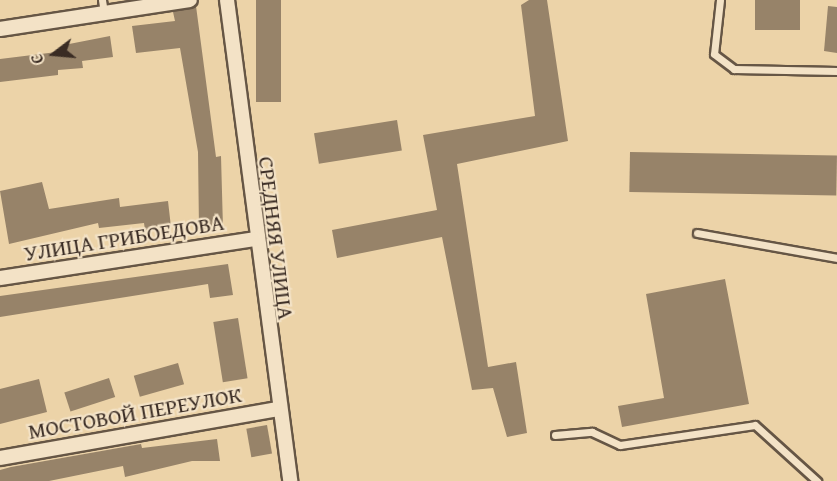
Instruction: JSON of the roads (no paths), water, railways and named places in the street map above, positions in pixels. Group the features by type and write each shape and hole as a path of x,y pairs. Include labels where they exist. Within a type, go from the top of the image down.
{"street":[{"path":"0,29 103,7 190,0"},
{"name":"СРЕДНЯЯ УЛИЦА","path":"227,0 254,239 290,481"},
{"name":"УЛИЦА ГРИБОЕДОВА","path":"0,278 254,239"},
{"name":"МОСТОВОЙ ПЕРЕУЛОК","path":"0,458 278,410"}],"lane":[{"path":"720,0 714,54 734,69 837,71"},
{"path":"697,233 837,258"},
{"path":"555,435 592,432 620,444 755,425 817,481"}]}
